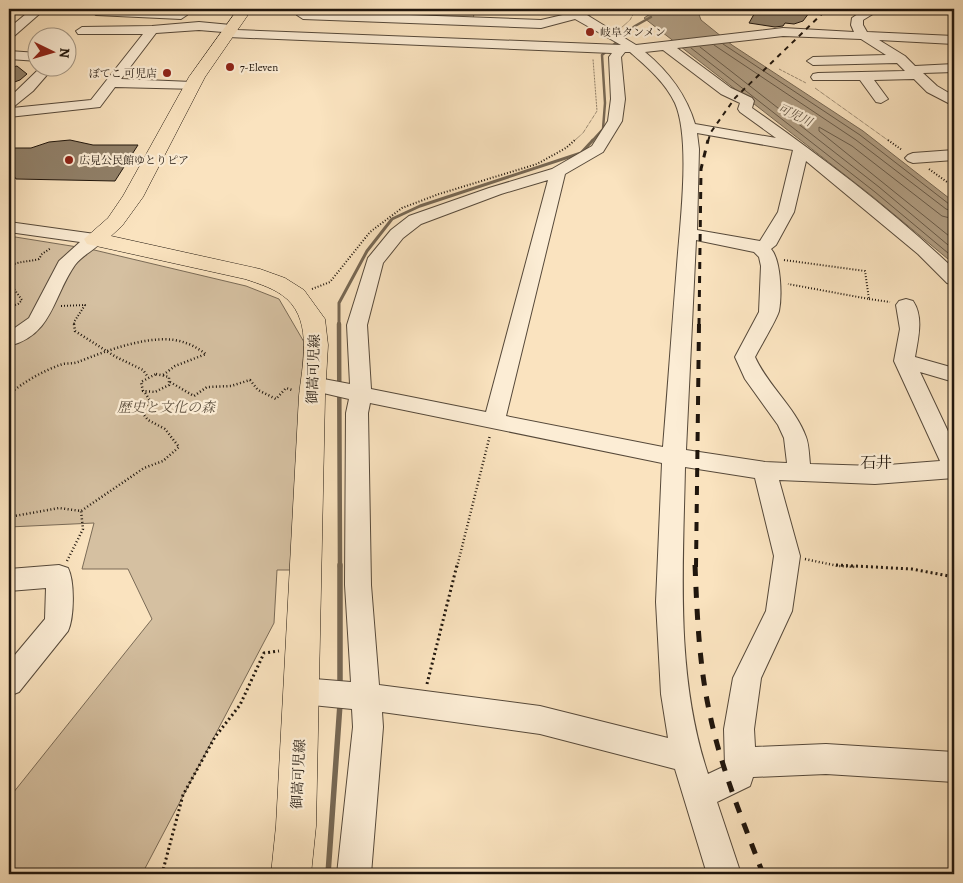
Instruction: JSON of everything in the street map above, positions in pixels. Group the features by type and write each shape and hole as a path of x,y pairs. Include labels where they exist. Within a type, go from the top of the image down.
{"main road":[{"path":"95,239 115,222 134,197 147,168 192,86 235,23"},
{"name":"御嵩可児線","path":"95,239 252,274 277,283 296,295 313,319 316,344 302,648 337,695 296,826 291,874"}],"street":[{"path":"9,34 39,9"},
{"path":"478,21 481,9"},
{"path":"291,36 304,12 416,14 478,21 541,24 571,12 598,9"},
{"path":"875,9 862,15 857,20 856,24 863,35 900,59 932,89 954,102"},
{"path":"78,35 102,11 184,12"},
{"path":"173,27 184,12"},
{"path":"571,12 654,66 672,87 682,104 689,127 691,150 688,233 674,458 669,602 671,646 675,694 687,757 724,874"},
{"path":"406,40 416,14"},
{"path":"82,31 152,30 235,23 291,36 596,48 620,43 670,46 783,32 954,40"},
{"path":"533,46 541,24"},
{"path":"9,113 95,104 152,30"},
{"path":"337,695 358,585 357,413 361,394 356,325 374,262 397,234 415,220 440,210 558,172 598,148 615,121 618,99 615,57 620,43"},
{"path":"670,46 726,91 747,101 745,108 799,148 924,250 954,279"},
{"path":"832,49 840,60"},
{"path":"9,55 28,56"},
{"path":"813,61 900,59"},
{"path":"818,77 864,76 954,68"},
{"path":"864,76 881,99"},
{"path":"9,105 38,78"},
{"path":"111,83 192,86"},
{"path":"689,127 799,148"},
{"path":"799,148 786,212 764,253 770,281 769,312 746,357 752,374 788,422 796,438 800,473"},
{"path":"914,158 952,157"},
{"path":"494,422 558,172"},
{"path":"9,227 95,239"},
{"path":"688,233 764,253"},
{"path":"9,340 22,333 37,321 68,261 95,239"},
{"path":"313,390 361,394 674,458 765,471 875,476 954,468 904,361 910,329 906,305"},
{"path":"904,361 954,375"},
{"path":"699,795 739,775 741,762 739,729 747,678 779,612 787,556 779,519 765,471"},
{"path":"9,580 59,576 58,623 11,678"},
{"path":"337,695 422,703 540,720 687,757"},
{"path":"337,695 368,727 354,874"},
{"path":"741,762 826,758 954,767"}],"path":[{"path":"620,43 636,9"},
{"path":"296,295 330,282 370,232 402,208 458,188 537,164 566,148 583,133 597,111 593,66 596,48"},
{"path":"779,69 818,89 954,187"},
{"path":"9,266 39,259 50,248"},
{"path":"764,253 865,271 869,299"},
{"path":"770,281 906,305"},
{"path":"9,282 20,294 22,300 18,304 9,307"},
{"path":"55,306 85,305 74,322 75,332 143,370 148,377"},
{"path":"9,394 22,383 63,364 76,363 105,350 142,341 185,342 206,354 175,366 162,375"},
{"path":"9,517 59,508 81,511 100,497 130,480 144,468 163,461 179,448 165,429 148,420 141,411 150,401 141,387 141,382 148,377 162,375 169,377 170,382 194,396 206,387 231,386 250,380 253,386 262,393 276,398 286,388 304,396 313,390"},
{"path":"144,391 155,392 163,390 170,382"},
{"path":"422,703 494,422"},
{"path":"59,576 83,529 81,511"},
{"path":"787,556 838,566 912,569 954,577"},
{"path":"162,874 183,795 215,737 240,705 264,653 302,648"}],"green space":[{"path":"422,9 475,9 473,19 419,17"},
{"name":"歴史と文化の森","path":"9,236 90,249 246,286 279,299 304,342 294,570 277,570 274,623 142,874 9,874 9,798 152,619 128,569 82,569 94,523 9,527"}],"water":[{"name":"可児川","path":"653,9 697,9 701,20 732,45 863,131 954,202 954,264 872,196 644,18 653,12"}],"building":[{"path":"757,9 812,9 803,21 794,24 785,23 783,26 775,27 749,23"},
{"path":"17,66 27,74 20,80 9,84 9,68"},
{"name":"広見公民館ゆとりピア","path":"70,140 93,145 138,145 115,181 16,179 9,168 9,148 31,148 49,142"}],"waterway":[{"path":"592,141 603,129 605,103 602,55 635,26 651,17"},
{"path":"339,324 339,303 367,251 392,219 420,206 581,153 593,140"},
{"path":"339,324 340,567"},
{"path":"340,567 340,686"},
{"path":"328,874 340,704"}],"railway":[{"path":"708,141 711,132 735,98 827,9"},
{"path":"699,325 701,169 708,140"},
{"path":"696,567 699,324"},
{"path":"695,565 701,656 709,710 719,752 763,874"}],"place":[{"name":"岐阜タンメン","path":"590,32"},
{"name":"7-Eleven","path":"230,67"},
{"name":"ぼてこ 可児店","path":"167,73"},
{"name":"広見公民館ゆとりピア","path":"69,160"}],"district":[{"name":"石井","path":"876,462"}]}
